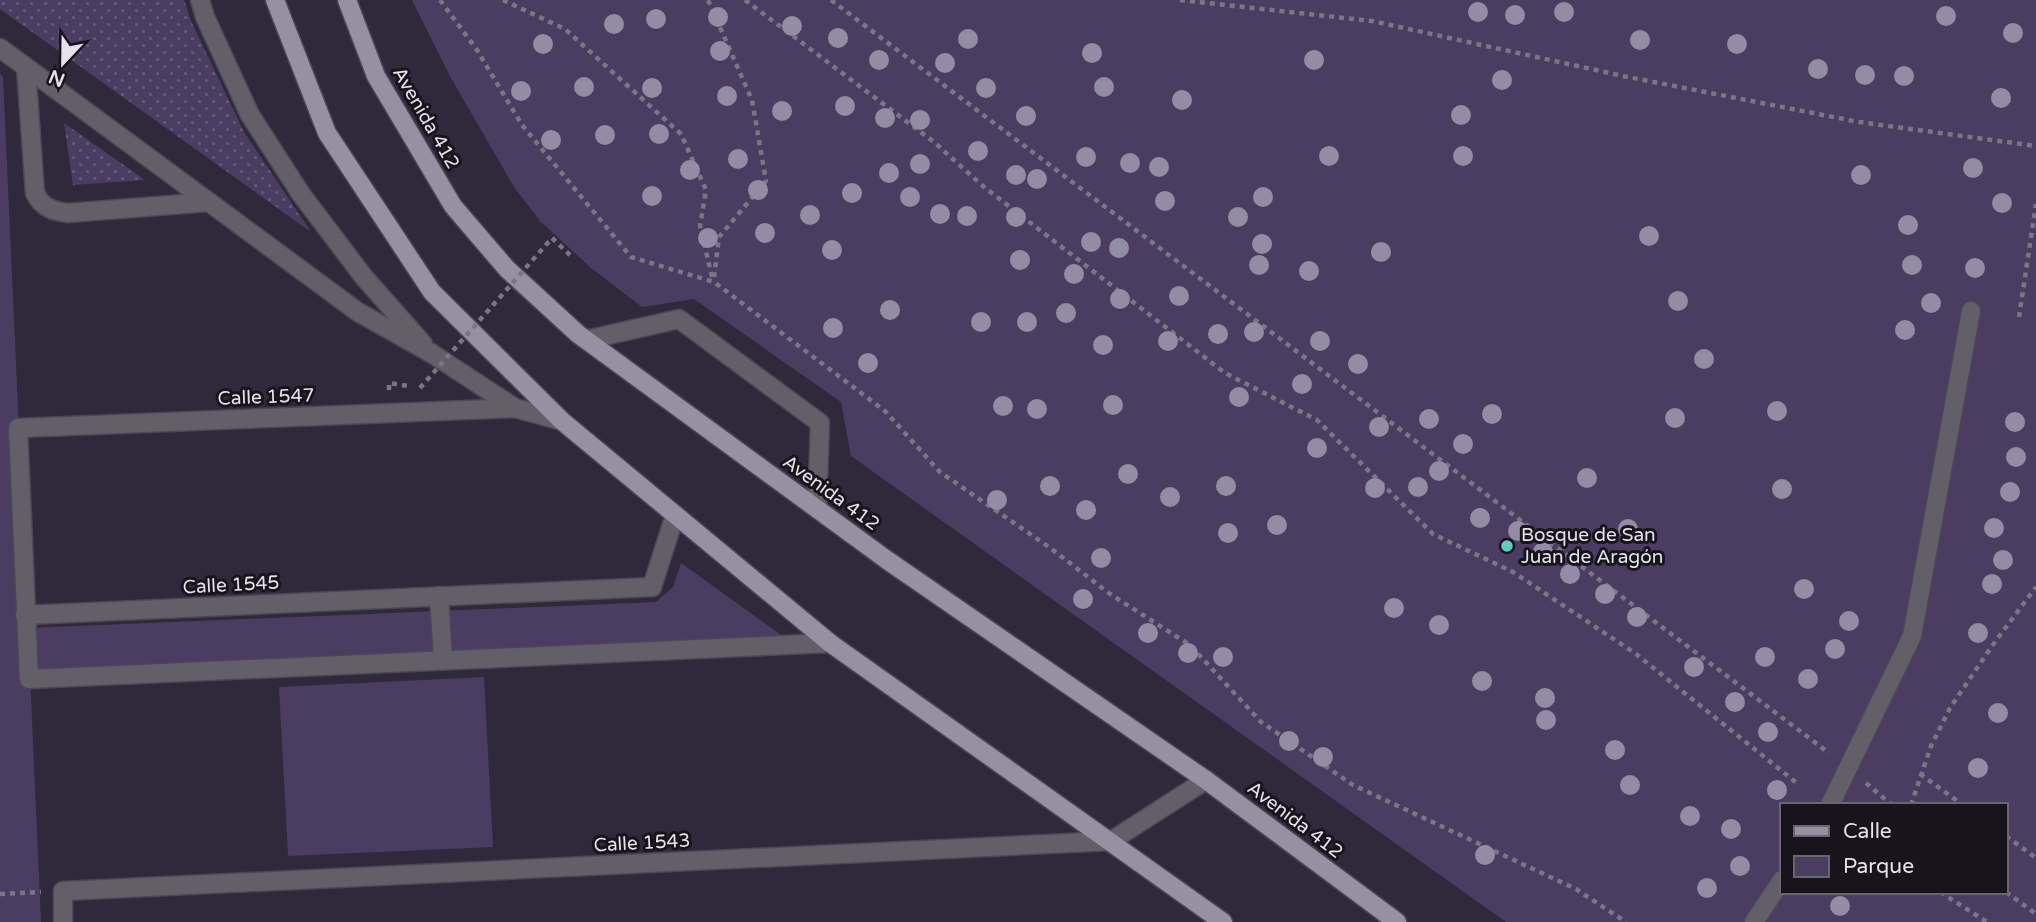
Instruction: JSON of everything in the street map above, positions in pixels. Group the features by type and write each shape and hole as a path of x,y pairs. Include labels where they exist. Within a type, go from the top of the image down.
{"main road":[{"path":"275,0 327,133 432,292 562,421 830,643 1223,922"},
{"name":"Avenida 412","path":"347,0 376,76 453,206 507,269 586,340 817,509 1206,780 1397,922"}],"street":[{"path":"203,8 250,115 301,194 363,276 431,353"},
{"path":"0,48 358,312 431,353 516,408 562,421"},
{"path":"26,67 35,193 40,203 54,211 68,213 209,202"},
{"path":"1831,803 1912,636 1971,311"},
{"path":"586,340 680,319 820,423 817,509"},
{"name":"Calle 1547","path":"25,615 18,428 516,408"},
{"name":"Calle 1545","path":"25,615 652,587 676,515"},
{"path":"439,596 443,660"},
{"path":"25,615 29,679 830,643"},
{"name":"Calle 1543","path":"62,891 1111,841 1206,780"},
{"path":"1754,922 1780,883"},
{"path":"62,891 63,922"}],"path":[{"path":"440,0 477,50 522,125 631,257 713,282 885,411 940,472 1049,547 1110,594 1191,645 1261,723 1353,785 1576,889 1626,922"},
{"path":"503,0 565,29 681,134 706,190 700,226 713,282"},
{"path":"708,0 752,100 766,181 719,237 713,282"},
{"path":"745,0 934,142 984,187 1225,373 1317,420 1433,534 1513,572 1636,654 1797,784"},
{"path":"831,0 1848,768 1890,803"},
{"path":"1180,0 1372,21 1623,76 1859,122 2036,146"},
{"path":"2019,317 2036,204"},
{"path":"420,388 552,238 570,255"},
{"path":"1911,803 1931,746 1950,708 2036,587"},
{"path":"1920,774 1960,803"},
{"path":"2008,837 2036,858"},
{"path":"0,894 62,891"},
{"path":"2008,893 2036,914"},
{"path":"1943,894 1987,922"}],"green space":[{"path":"0,0 184,0 191,21 244,132 311,232 0,9"},
{"name":"Bosque de San Juan de Aragón","path":"412,0 2036,0 2036,922 1506,922 851,456 841,402 694,299 642,307 591,268 540,221 514,187 451,78"},
{"path":"0,74 3,77 28,628 656,602 673,587 681,563 784,637 30,675 41,922 0,922"},
{"path":"64,123 145,180 73,185"},
{"path":"484,677 493,847 288,856 279,687"}],"place":[{"name":"Bosque de San Juan de Aragón","path":"1507,546"}]}
